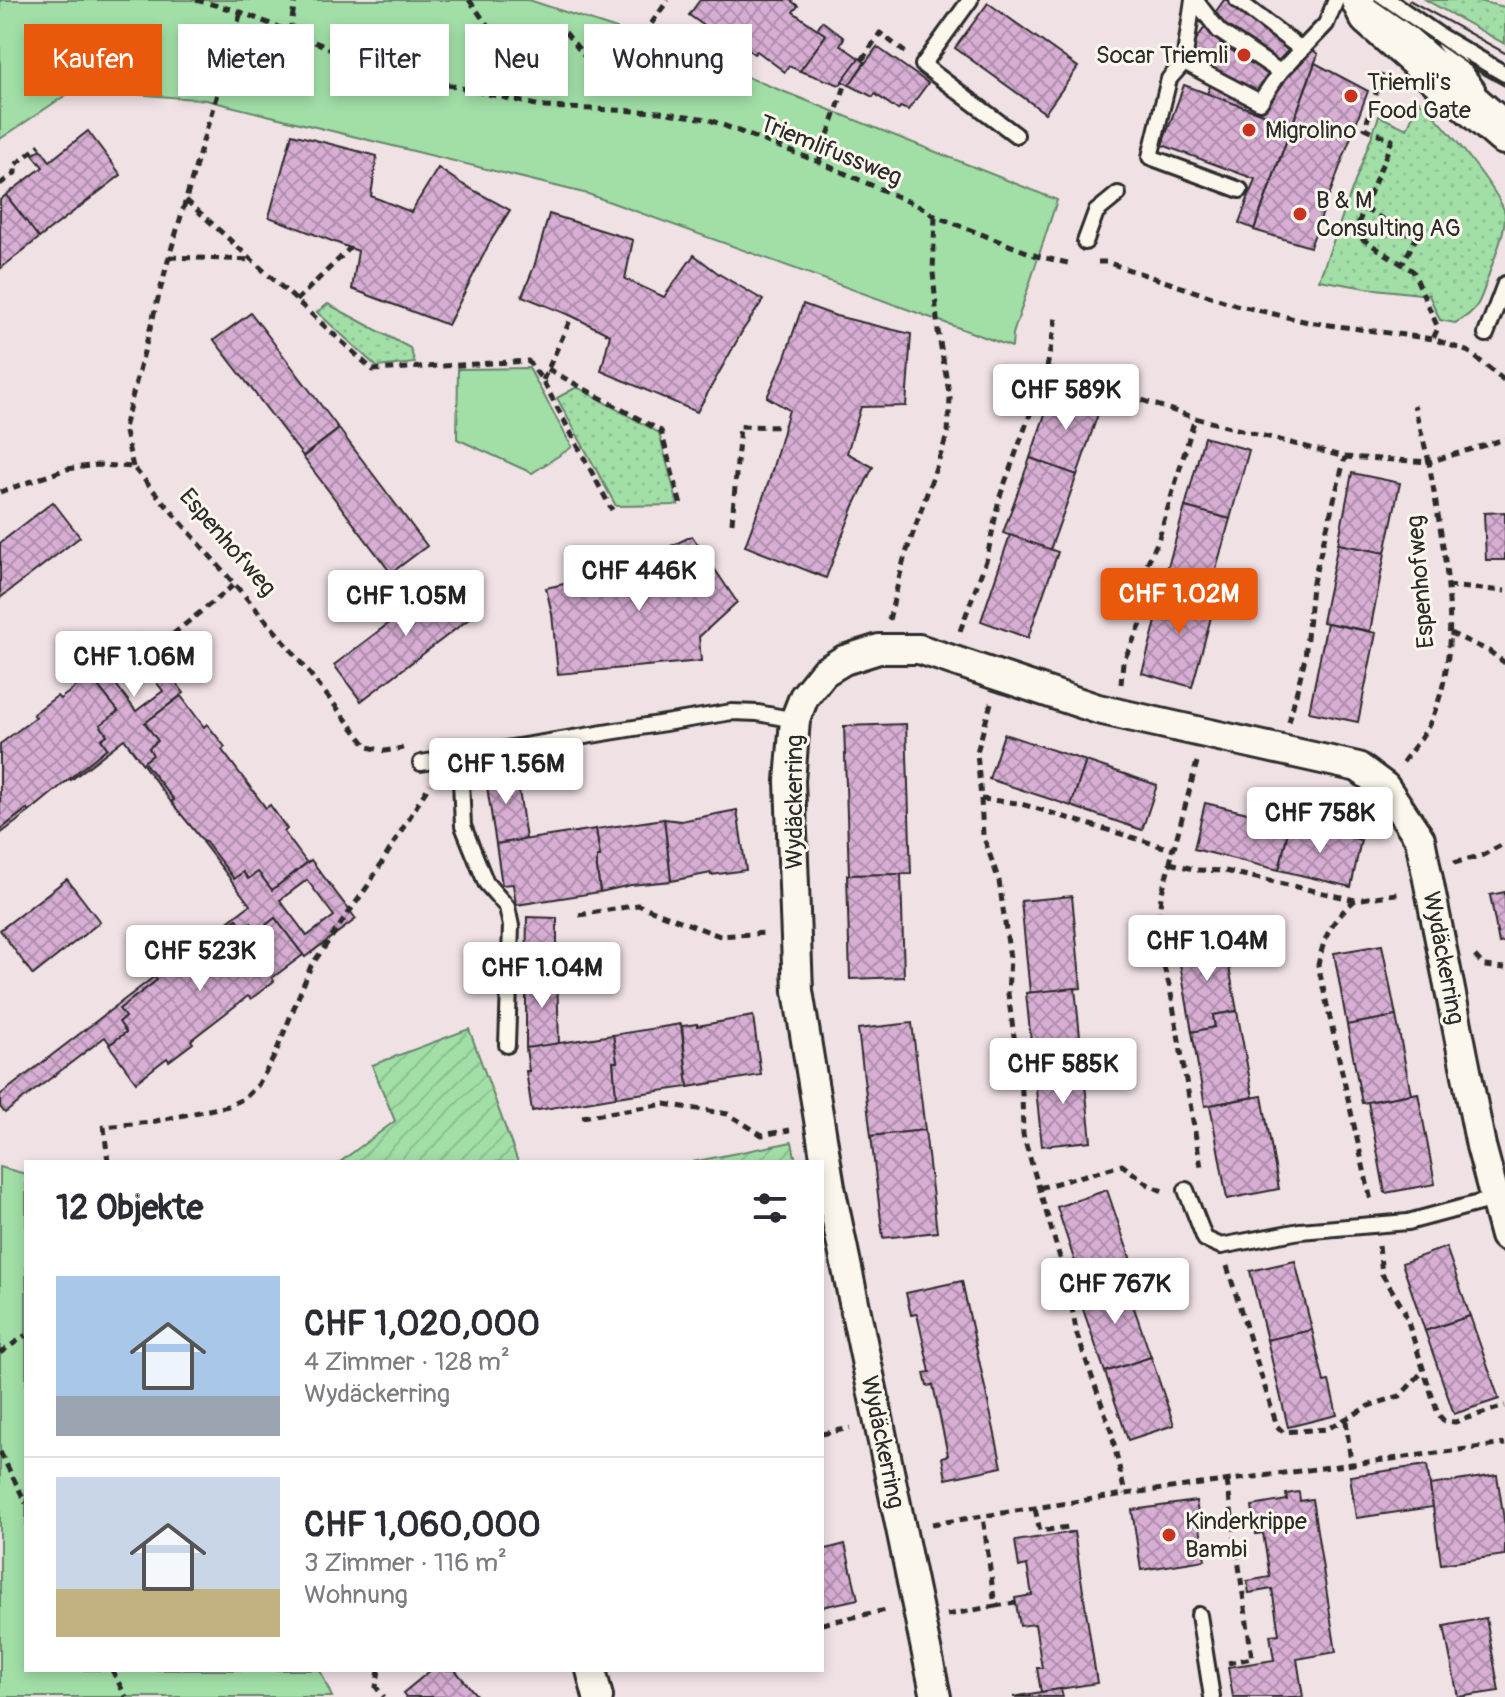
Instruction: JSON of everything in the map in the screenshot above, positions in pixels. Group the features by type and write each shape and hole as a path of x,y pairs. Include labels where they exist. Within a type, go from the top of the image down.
{"main road":[{"path":"1362,0 1370,16 1505,131"}],"street":[{"name":"Wydäckerring","path":"936,1697 830,1187 798,991 790,781 795,720 804,697 824,672 844,660 879,649 919,649 1098,709 1358,767 1385,787 1420,839 1494,1199 1505,1236"},
{"path":"592,1672 598,1697"}],"lane":[{"path":"970,0 923,65 1016,135"},
{"path":"1194,0 1184,62 1169,79 1150,157 1240,190"},
{"path":"1194,0 1219,31 1280,72"},
{"path":"1237,0 1301,49"},
{"path":"1184,62 1260,102 1280,72 1326,24 1336,0"},
{"path":"1388,0 1440,36 1505,74"},
{"path":"1440,36 1505,131"},
{"path":"1085,242 1096,212 1118,194"},
{"path":"1486,334 1505,284"},
{"path":"421,763 732,712 795,720"},
{"path":"460,757 463,826 486,883 507,907 511,926 507,1045"},
{"path":"1186,1190 1205,1239 1221,1246 1300,1231 1408,1222 1494,1199"},
{"path":"1199,1615 1212,1697"}],"path":[{"name":"Triemlifussweg","path":"196,0 270,24"},
{"path":"291,24 295,0"},
{"path":"469,0 504,45 519,54 531,54 565,32 586,58 613,56 637,44 668,0"},
{"path":"0,492 67,469 98,465 133,467 124,428 169,257 241,12"},
{"path":"862,60 880,33 923,65"},
{"name":"Triemlifussweg","path":"314,42 383,70 545,107 660,112 707,119 819,162 935,216 1037,256 1076,264"},
{"path":"1381,77 1365,128 1392,140 1354,234 1413,271 1438,328 1433,339"},
{"path":"819,162 846,83"},
{"path":"0,184 15,173 15,165 40,145"},
{"path":"186,200 373,370 528,361 543,381 612,510"},
{"path":"1365,209 1416,238 1403,263"},
{"path":"887,628 904,559 948,433 950,398 938,331 933,272 935,216"},
{"path":"296,301 350,248"},
{"path":"169,257 252,260"},
{"path":"1091,263 1106,262 1236,305 1308,322 1433,339 1469,352 1505,381"},
{"path":"543,381 572,316"},
{"path":"959,636 987,558 999,499 1047,368 1056,317"},
{"path":"1047,368 1195,418 1345,457 1429,462 1505,439"},
{"path":"548,369 661,431 682,509"},
{"name":"Espenhofweg","path":"1400,766 1433,718 1450,656 1447,586 1429,462 1414,405"},
{"path":"1119,698 1123,662 1143,620 1143,572 1158,541 1195,418"},
{"path":"732,523 740,426 784,427"},
{"path":"1285,734 1305,658 1312,586 1345,457"},
{"name":"Espenhofweg","path":"133,467 235,584 368,747 385,751 411,747 421,763"},
{"path":"162,643 235,584"},
{"path":"1447,586 1505,591"},
{"path":"1450,633 1489,651 1505,663"},
{"path":"992,698 977,752 983,835 999,881 1010,958 1008,994 1022,1092 1023,1135 1067,1281 1077,1335 1111,1430 1125,1494"},
{"path":"108,1160 104,1127 151,1122 228,1106 245,1098 258,1085 274,1057 311,966 367,887 422,799 438,761"},
{"path":"1197,762 1161,896 1157,943 1170,988 1201,1167"},
{"path":"981,799 1018,803 1174,850"},
{"path":"1452,863 1483,855 1505,843"},
{"path":"1170,863 1197,870 1225,871 1355,900 1407,892"},
{"path":"1355,900 1338,914 1324,936 1318,965 1376,1226 1382,1274 1404,1310 1438,1414 1444,1421 1455,1422 1505,1406"},
{"path":"579,915 638,905 720,936 767,933"},
{"path":"1467,946 1484,966 1505,968"},
{"path":"582,1117 665,1104 728,1114 762,1135 791,1130"},
{"path":"1039,1188 1122,1165 1149,1185"},
{"path":"1221,1246 1277,1426 1283,1432 1327,1429 1371,1405 1400,1396 1424,1370"},
{"path":"0,1353 24,1336"},
{"path":"1346,1420 1351,1464"},
{"path":"824,1434 855,1427"},
{"path":"918,1525 1125,1494 1505,1444"},
{"path":"0,1452 24,1499"},
{"path":"1207,1667 1252,1658 1227,1481"},
{"path":"1035,1509 1040,1531 1069,1527 1070,1533"},
{"path":"983,1517 995,1606"},
{"path":"935,1617 1016,1603"},
{"path":"824,1624 887,1610"},
{"path":"113,1672 126,1697"},
{"path":"379,1672 376,1687 384,1697"}],"green space":[{"path":"0,0 529,0 602,24 584,24 584,96 752,96 752,79 1057,200 1013,334 1012,347 588,194 206,100 158,96 162,96 162,24 24,24 24,96 64,96 0,139"},
{"path":"1426,0 1474,0 1505,7 1505,44"},
{"path":"1419,101 1468,155 1493,190 1505,214 1502,237 1481,297 1470,314 1455,323 1440,320 1429,295 1319,280 1379,116 1407,129"},
{"path":"328,304 410,348 415,363 377,367 317,312"},
{"path":"529,368 572,447 532,473 457,439 458,369"},
{"path":"577,387 659,433 678,505 616,506 557,398"},
{"path":"469,1029 517,1160 343,1160 395,1121 372,1065"},
{"path":"792,1142 796,1160 702,1160"},
{"path":"0,1167 24,1173 24,1672 321,1672 332,1697 0,1697"}],"building":[{"path":"700,0 790,0 798,6 793,12 826,35 800,71 789,66 785,72 757,51 752,53 752,24 702,24 689,15"},
{"path":"1224,0 1242,0 1318,54 1292,125 1207,94 1215,74 1186,54"},
{"path":"988,3 1078,67 1045,113 955,48"},
{"path":"822,21 844,38 840,45 859,58 840,85 800,71 826,35 817,29"},
{"path":"877,47 928,83 908,110 900,107 898,110 875,94 873,97 849,85"},
{"path":"859,58 865,62 849,85 842,81"},
{"path":"1315,63 1368,91 1310,247 1254,230"},
{"path":"1184,85 1292,125 1254,229 1239,223 1255,179 1162,145"},
{"path":"88,131 121,175 39,238 6,195 43,167 33,155 41,149 50,161"},
{"path":"292,134 377,156 371,196 411,212 438,168 510,210 490,242 448,325 352,289 358,251 269,217"},
{"path":"6,195 39,238 0,269 0,200"},
{"path":"549,214 633,240 625,279 664,297 694,255 763,300 697,412 601,371 610,335 522,296"},
{"path":"803,304 836,316 911,334 906,406 861,407 847,453 873,467 826,578 745,546 769,481 789,410 767,397 784,360"},
{"path":"251,313 339,429 303,456 214,340"},
{"path":"1054,388 1101,405 1077,475 1030,458"},
{"path":"339,429 427,546 391,573 303,457"},
{"path":"1204,437 1249,450 1230,519 1185,507"},
{"path":"1030,458 1077,475 1050,550 1003,533"},
{"path":"1352,473 1400,483 1385,553 1338,544"},
{"path":"53,502 80,537 0,598 0,543"},
{"path":"1185,507 1230,519 1208,597 1163,584"},
{"path":"1505,512 1505,560 1486,560 1484,513"},
{"path":"1010,535 1058,552 1028,638 981,621"},
{"path":"692,536 737,602 699,637 701,661 558,674 546,588 617,572"},
{"path":"1338,544 1385,553 1370,631 1322,622"},
{"path":"451,576 478,612 361,701 334,665"},
{"path":"1166,585 1216,599 1192,687 1142,673"},
{"path":"1327,623 1376,633 1358,722 1309,712"},
{"path":"139,634 184,693 145,723 158,741 149,748 153,755 144,762 174,800 171,802 124,739 71,780 69,777 107,748 101,739 107,735 100,725 118,711 88,673","holes":["136,655 163,691 136,711 109,675"]},
{"path":"90,676 118,711 100,725 107,735 101,739 107,748 29,812 27,809 0,830 0,744 36,717 33,714 57,696 60,699"},
{"path":"181,696 204,727 207,724 225,747 222,750 266,808 270,805 287,829 284,832 307,863 272,890 258,872 248,879 243,872 234,879 171,802 174,800 144,762 153,755 149,748 158,741 145,723"},
{"path":"906,724 911,874 849,875 844,726"},
{"path":"1004,734 1086,761 1071,806 989,779"},
{"path":"1086,761 1157,785 1142,830 1071,806"},
{"path":"516,769 526,839 496,844 485,774"},
{"path":"1205,803 1290,823 1279,870 1194,849"},
{"path":"27,809 29,812 0,834 0,830"},
{"path":"737,810 746,870 671,881 664,819 681,821"},
{"path":"664,819 671,881 600,892 596,829"},
{"path":"1290,823 1361,840 1351,887 1279,870"},
{"path":"596,829 600,892 516,905 513,884 502,885 496,844"},
{"path":"205,841 234,879 243,872 248,879 258,872 272,890 311,860 356,919 305,957 275,918 257,932 251,923 244,928 237,919 199,947 197,945 250,905 203,843","holes":["307,880 334,916 307,936 280,900"]},
{"path":"901,874 904,977 850,979 847,875"},
{"path":"67,879 100,922 33,975 0,930"},
{"path":"1505,892 1505,942 1499,943 1490,895"},
{"path":"1072,896 1081,988 1030,993 1021,901"},
{"path":"527,917 557,918 557,973 526,973"},
{"path":"275,918 303,955 272,978 274,981 251,999 248,996 191,1040 193,1043 136,1082 109,1045 126,1032 119,1022 125,1017 119,1009 157,980 155,976 237,919 244,928 251,923 257,932"},
{"path":"1224,939 1237,1011 1213,1015 1215,1027 1192,1032 1177,947"},
{"path":"1382,945 1396,1016 1347,1025 1334,953"},
{"path":"526,973 557,973 559,1044 526,1048"},
{"path":"155,976 157,980 119,1009 125,1017 119,1022 126,1032 110,1044 105,1037 5,1113 0,1107 0,1095"},
{"path":"1075,988 1083,1065 1034,1071 1026,993"},
{"path":"1237,1011 1253,1097 1205,1106 1192,1032 1215,1027 1213,1015"},
{"path":"753,1016 761,1075 688,1087 682,1026"},
{"path":"1396,1016 1411,1094 1362,1103 1347,1025"},
{"path":"912,1023 925,1130 871,1136 858,1029"},
{"path":"681,1024 688,1087 616,1097 613,1062 617,1062 613,1035"},
{"path":"613,1035 617,1062 613,1062 616,1097 532,1111 526,1048"},
{"path":"1083,1065 1091,1141 1042,1146 1034,1071"},
{"path":"1418,1093 1435,1184 1385,1193 1368,1102"},
{"path":"1262,1096 1279,1189 1227,1199 1210,1105"},
{"path":"925,1130 937,1232 883,1238 871,1136"},
{"path":"1107,1190 1136,1275 1085,1293 1057,1207"},
{"path":"1446,1247 1470,1316 1425,1331 1402,1263"},
{"path":"1295,1261 1312,1330 1267,1340 1250,1271"},
{"path":"1124,1279 1151,1357 1105,1372 1078,1295"},
{"path":"962,1281 1002,1467 946,1479 942,1457 948,1455 933,1385 927,1386 924,1373 930,1372 917,1314 911,1315 906,1293"},
{"path":"1470,1316 1499,1399 1454,1414 1425,1331"},
{"path":"1312,1330 1324,1382 1329,1381 1337,1415 1288,1427 1267,1340"},
{"path":"1151,1357 1174,1425 1128,1440 1105,1372"},
{"path":"1427,1465 1433,1507 1356,1518 1350,1476"},
{"path":"1497,1475 1505,1526 1505,1555 1441,1564 1430,1485"},
{"path":"1299,1492 1300,1501 1312,1499 1336,1652 1297,1659 1303,1697 1233,1697 1228,1667 1274,1660 1270,1635 1279,1634 1272,1589 1249,1593 1247,1581 1270,1577 1263,1533 1256,1534 1252,1506 1287,1500 1286,1494"},
{"name":"Kinderkrippe Bambi","path":"1196,1501 1205,1560 1141,1570 1132,1510"},
{"path":"1074,1532 1097,1683 1041,1692 1037,1668 1042,1668 1035,1624 1020,1626 1015,1598 1032,1595 1027,1565 1019,1567 1015,1541"},
{"path":"845,1544 858,1599 824,1607 824,1549"},
{"path":"1486,1618 1499,1691 1458,1697 1444,1626"},
{"path":"429,1672 457,1672 478,1697 406,1697 403,1693"},
{"path":"1061,1689 1063,1697 1013,1697 1041,1692"}],"tram line":[{"path":"1375,0 1476,70 1505,86"},
{"path":"1409,0 1505,53"}],"place":[{"name":"Socar Triemli","path":"1244,55"},
{"name":"Triemli's Food Gate","path":"1351,96"},
{"name":"Migrolino","path":"1249,130"},
{"name":"B & M Consulting AG","path":"1300,214"},
{"name":"Kinderkrippe Bambi","path":"1169,1535"}]}
